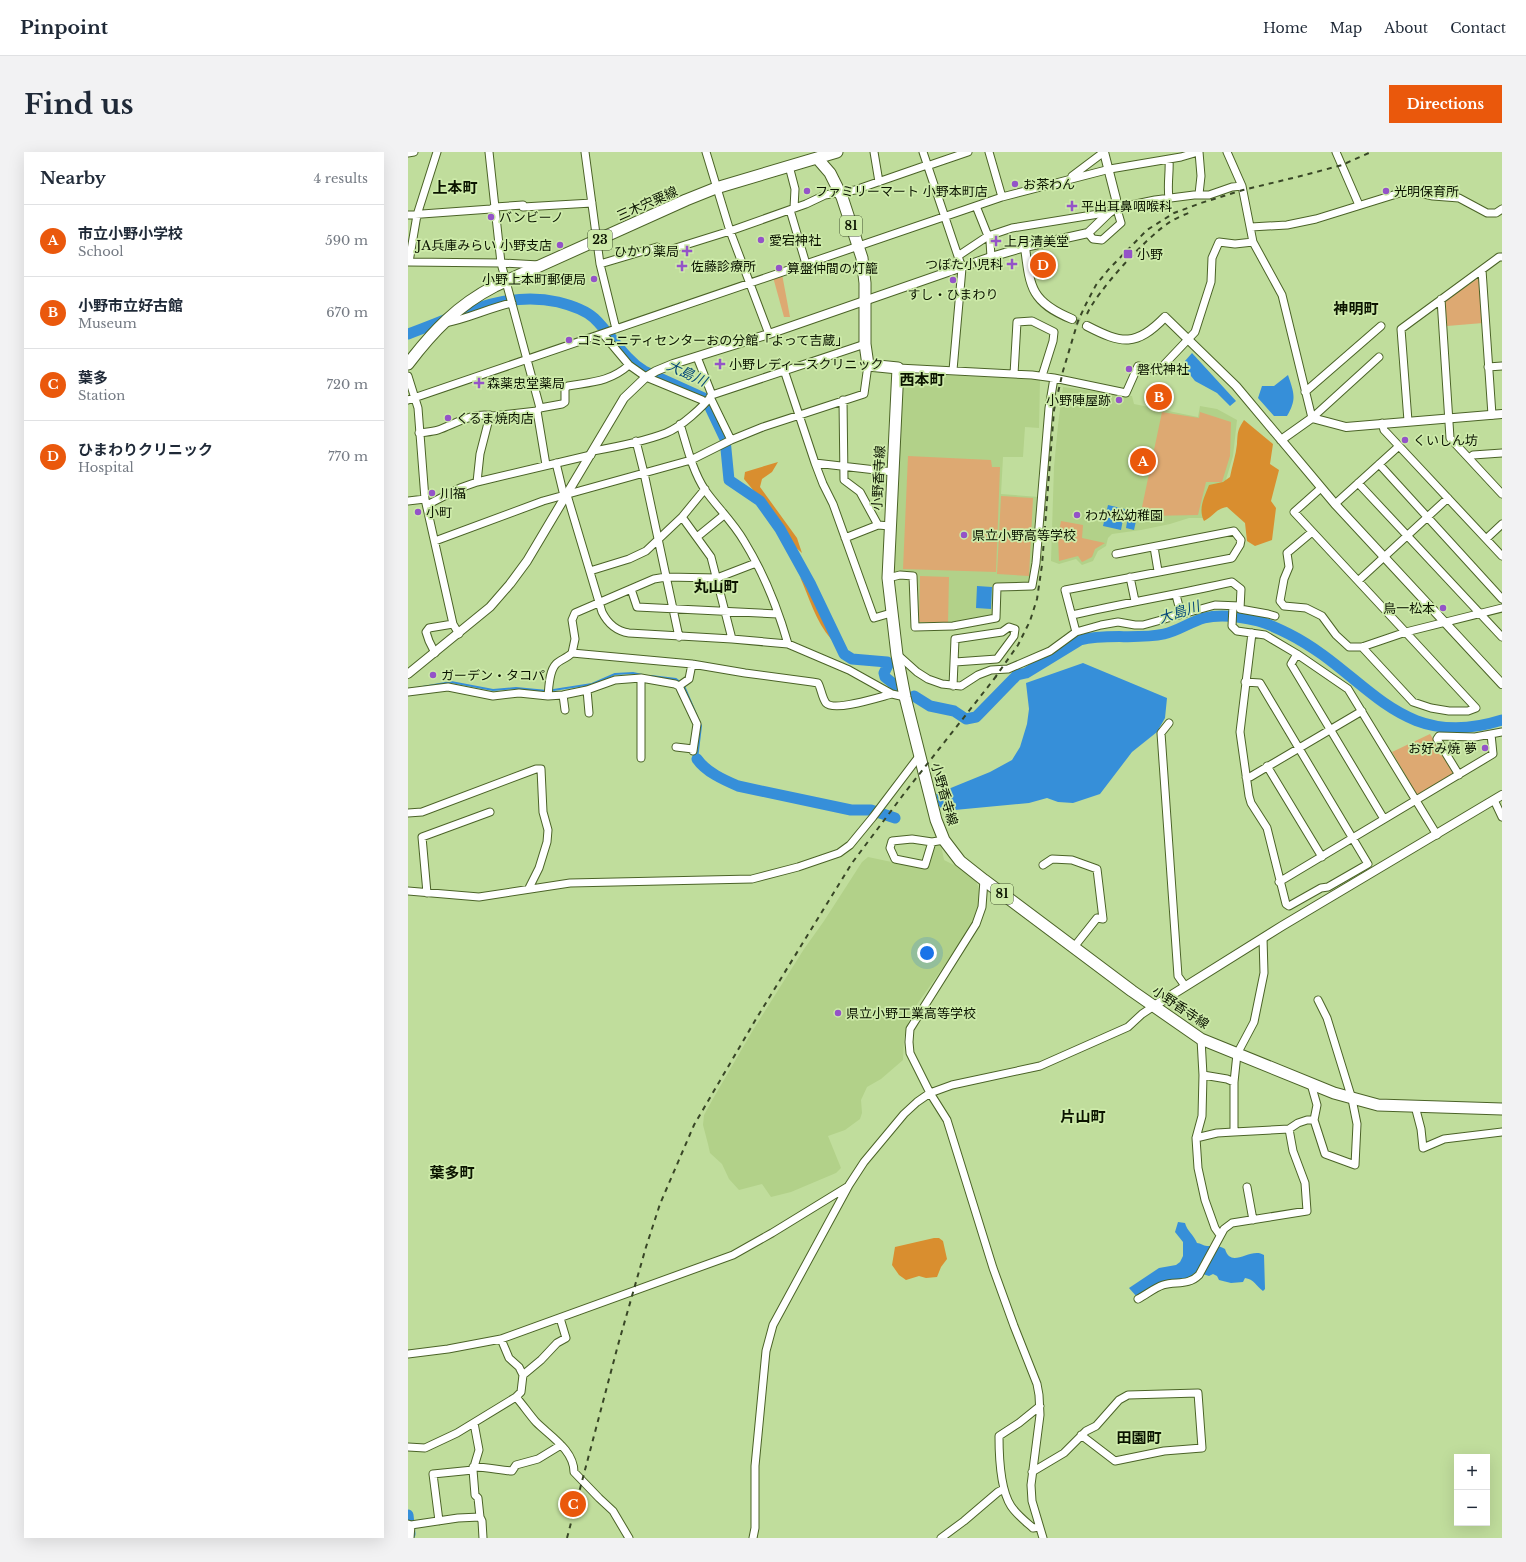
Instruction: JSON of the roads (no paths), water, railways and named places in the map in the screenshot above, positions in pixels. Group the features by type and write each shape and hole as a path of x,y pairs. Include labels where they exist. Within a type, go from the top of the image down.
{"main road":[{"name":"三木宍粟線","path":"408,364 424,343 442,324 467,303 487,290 686,200 716,188 789,166 814,155 837,152"},
{"name":"81","path":"814,155 830,173 839,192 862,258 868,365"},
{"path":"868,365 898,368"},
{"name":"小野香寺線","path":"898,368 888,578 891,613 897,655 906,697 936,820 944,840 960,861 1074,947 1201,1039 1311,1084 1352,1099 1378,1105 1502,1108"}],"street":[{"path":"408,153 414,152"},
{"path":"437,152 417,215 408,262 501,262 543,265"},
{"path":"489,152 501,262 528,359 539,409 546,465"},
{"path":"585,152 600,264 616,328"},
{"path":"706,152 730,231 769,334"},
{"path":"874,152 879,182"},
{"path":"923,152 962,268 953,370"},
{"path":"600,264 657,247 666,251 730,231 792,209 825,195 855,190 968,152"},
{"path":"988,152 1002,197"},
{"path":"408,674 459,634 490,607 510,584 527,561 624,398 646,377 656,371 1025,247 1088,234 1113,209 1116,199 1110,169 1104,152 1069,178"},
{"path":"408,400 945,216 1002,197 1069,178 1198,152 1201,176 1199,194"},
{"path":"1227,152 1242,186 1253,242 1282,295 1312,418"},
{"path":"1336,152 1359,205"},
{"path":"1168,198 1167,188 1170,172 1169,157"},
{"path":"789,166 795,189 792,209 806,264"},
{"path":"958,256 988,236 1012,228 1168,198 1199,194 1209,195 1232,187 1242,186"},
{"path":"1251,227 1287,225 1316,219 1403,192 1415,192 1432,196 1459,198 1487,213 1496,213 1502,209"},
{"path":"408,216 491,209 495,207 592,203"},
{"path":"976,206 991,246 991,258"},
{"path":"1088,234 1093,239 1102,240 1121,223 1113,209"},
{"path":"898,368 1042,376 1126,393 1138,366 1159,370 1195,332 1211,282 1212,258 1219,242 1235,244 1253,242"},
{"path":"1025,247 1029,278 1037,296 1043,304 1051,310 1072,319"},
{"path":"1408,421 1401,329 1498,257 1502,257"},
{"path":"1482,270 1492,415"},
{"path":"1442,300 1450,438 1502,494"},
{"path":"442,324 512,303"},
{"path":"1087,326 1116,339 1129,339 1145,335 1165,317 1236,386 1335,504 1502,684"},
{"path":"1014,374 1017,322 1032,320 1054,332 1054,341 1042,376"},
{"path":"1305,392 1381,326"},
{"path":"603,334 629,365 646,377 702,400 784,370 866,344"},
{"path":"697,357 709,398 731,440"},
{"path":"1281,440 1312,418 1379,357"},
{"path":"419,433 437,431 466,419 539,409 562,404 565,402 565,388 568,386 609,378 620,373 629,365"},
{"path":"435,541 537,503 691,460 731,440 798,415 864,394 868,365"},
{"path":"1488,367 1502,366"},
{"path":"784,370 815,463 833,504 874,618 891,613"},
{"path":"408,376 416,397 418,408 426,502 454,624 459,634"},
{"path":"888,578 900,575 912,576 915,627 953,626 996,618 997,587 1032,586 1036,563 1049,408 1054,378"},
{"path":"408,501 426,502 477,482 556,463 668,432 680,424 709,398"},
{"path":"843,400 844,480 860,492 878,525"},
{"path":"1312,418 1346,427 1502,414"},
{"path":"477,482 480,454 490,415"},
{"path":"1382,423 1384,430 1502,556"},
{"path":"680,424 695,471 705,489 743,539 756,563 778,614 788,644"},
{"path":"636,441 679,637"},
{"path":"1335,504 1399,446"},
{"path":"1469,458 1473,455 1502,453"},
{"path":"556,463 599,603 607,621 619,630 629,633 788,644 849,670 892,694 906,697"},
{"path":"815,463 893,472"},
{"path":"1379,464 1502,599"},
{"path":"1358,482 1502,637"},
{"path":"1321,488 1294,512 1476,708 1468,711 1449,711 1431,708 1412,702 1362,647"},
{"path":"590,571 637,556 646,550 682,517 705,489"},
{"path":"1358,581 1448,498"},
{"path":"697,537 724,515"},
{"path":"682,517 712,557 732,639"},
{"path":"1486,539 1502,524"},
{"path":"845,538 878,525 890,526"},
{"path":"1076,632 1065,590 1232,558 1240,545 1240,540 1234,531 1116,554"},
{"path":"1312,532 1287,553 1289,567 1284,579 1280,601 1284,606 1306,608 1322,616 1336,635 1349,647 1362,647 1406,632 1502,608"},
{"path":"1154,547 1158,571"},
{"path":"572,653 575,639 572,620 575,613 654,579 666,577 717,578 756,563"},
{"path":"1130,577 1134,601"},
{"path":"1072,616 1134,601 1176,595 1232,582 1241,589 1232,626 1238,631 1265,636 1297,654 1348,689 1437,835"},
{"path":"631,589 637,607 673,610 778,614"},
{"path":"1176,595 1181,614"},
{"path":"897,655 928,679 942,684 961,686 978,675 991,670 1008,669 1021,664 1050,651 1076,632 1101,625 1118,622 1143,625 1215,605 1236,606 1240,609 1275,616"},
{"path":"435,653 426,632 430,628 454,624"},
{"path":"953,686 955,639 1002,632 1009,627 1015,629 1014,636 997,659 955,662"},
{"path":"1245,682 1260,683 1368,864 1328,887 1321,888 1289,906 1286,904 1279,882 1267,828 1251,803 1246,777 1240,732 1245,682 1252,633"},
{"path":"548,693 553,668 556,663 572,653 692,664 818,683 825,703 831,706 851,704 892,694"},
{"path":"1297,654 1291,664 1384,819"},
{"path":"408,692 448,687 493,696 519,693 548,693 563,695 587,690 615,680 641,678 681,685 689,679 692,664"},
{"path":"641,678 641,758"},
{"path":"676,747 693,750 697,724 681,685"},
{"path":"587,690 589,713"},
{"path":"563,695 565,710"},
{"path":"1246,777 1250,777 1298,747 1362,711"},
{"path":"1169,723 1161,733 1178,976 1185,986"},
{"path":"1459,775 1437,739 1439,736 1475,737 1502,732"},
{"path":"1279,882 1493,754 1491,734"},
{"path":"408,891 479,897 510,893 529,888 570,883 752,879 798,867 839,853 850,845 920,755"},
{"path":"1267,766 1322,856"},
{"path":"408,813 422,812 536,769 541,769 543,812 548,830 547,842 539,868 529,888"},
{"path":"753,1538 755,1528 755,1466 766,1351 773,1325 849,1185 864,1162 904,1114 930,1093 952,1085 1040,1066 1128,1027 1142,1014 1185,986 1502,795"},
{"path":"1494,800 1502,817"},
{"path":"427,893 422,837 490,812"},
{"path":"932,842 925,865 895,859 890,848 892,841 912,839 932,842 944,840"},
{"path":"1043,865 1052,859 1072,860 1097,869 1103,919 1098,918 1074,947"},
{"path":"984,880 982,907 976,924 910,1029 909,1042 910,1053 930,1093 947,1120 993,1268 1037,1384 1040,1406 1038,1433 1032,1472 1032,1501 1043,1538"},
{"path":"1234,1132 1234,1082 1237,1054 1254,1022 1264,973 1263,938"},
{"path":"1311,1084 1317,1105 1314,1120 1325,1154 1355,1165 1357,1124 1352,1099 1327,1018 1318,1000"},
{"path":"1201,1039 1203,1075 1202,1116 1196,1138 1198,1168 1205,1200 1214,1228 1219,1238"},
{"path":"1203,1075 1227,1078 1234,1082"},
{"path":"1415,1106 1421,1129 1423,1148 1444,1139 1502,1132"},
{"path":"1196,1138 1217,1133 1289,1129 1298,1123 1314,1120"},
{"path":"1138,1299 1164,1284 1190,1282 1199,1275 1224,1229 1232,1223 1307,1211 1305,1183 1293,1151 1289,1129"},
{"path":"408,1354 448,1349 501,1339 733,1255 835,1195 849,1185"},
{"path":"1248,1187 1253,1220"},
{"path":"523,1375 541,1360 557,1343 566,1338 560,1318"},
{"path":"408,1447 425,1448 457,1433 516,1397 521,1392 523,1375 519,1367 509,1358 501,1339"},
{"path":"1032,1472 1064,1453 1081,1435 1096,1426 1119,1400 1128,1395 1198,1393 1202,1448 1164,1451 1115,1461 1081,1435"},
{"path":"516,1397 535,1421 561,1445 574,1464 574,1472 613,1511 629,1538"},
{"path":"1039,1527 1033,1528 1015,1511 1007,1498 1004,1489 999,1436 1019,1423 1040,1406"},
{"path":"474,1423 479,1450 473,1468 475,1495 478,1498 483,1538"},
{"path":"439,1521 433,1474 489,1467 493,1469 512,1471 516,1465 538,1459 561,1445"},
{"path":"941,1538 964,1521 998,1492 1004,1489"},
{"path":"410,1538 409,1524 458,1518 480,1518"}],"water":[{"path":"1192,353 1236,401 1230,406 1217,393 1195,381 1187,371 1185,361"},
{"path":"1288,375 1294,396 1292,405 1287,416 1274,416 1258,398 1262,386 1274,386"},
{"path":"1108,505 1125,509 1121,530 1103,526"},
{"path":"1129,510 1138,512 1134,530 1126,528"},
{"path":"977,586 992,587 991,609 976,608"},
{"path":"1083,663 1167,698 1165,718 1157,732 1132,752 1100,794 1073,803 1058,802 1047,798 1029,803 944,811 939,806 936,794 990,772 1012,760 1020,747 1027,724 1029,709 1026,683"},
{"path":"1178,1222 1185,1223 1197,1243 1206,1246 1223,1248 1232,1258 1253,1253 1264,1255 1265,1289 1263,1291 1253,1281 1245,1278 1243,1282 1231,1283 1219,1280 1217,1276 1213,1274 1209,1276 1196,1272 1192,1275 1191,1279 1160,1283 1137,1297 1129,1288 1159,1268 1176,1265 1180,1262 1183,1256 1183,1242 1175,1232"}],"waterway":[{"name":"大島川","path":"408,334 482,307 519,299 538,299 558,302 586,312 594,318 630,360 637,366 644,371 706,399 725,439 729,480 760,501 780,529 811,585 844,654 852,659 887,662 888,665 884,673 885,677 900,689"},
{"name":"大島川","path":"914,696 930,706 954,711 966,719 976,717 1017,675 1026,673 1080,640 1101,637 1154,636 1174,631 1204,618 1224,616 1258,621 1289,634 1317,651 1386,704 1410,718 1436,726 1466,727 1502,720"},
{"path":"417,688 451,682 493,690 516,688 547,691 592,684 615,674 633,673 642,675"},
{"path":"651,676 676,679 681,683"},
{"path":"684,686 701,726 697,759"},
{"path":"697,759 710,772 738,786 851,810 871,810 895,818"},
{"path":"408,1515 410,1534"}],"tunnel":[{"path":"1072,319 1087,326"}],"railway":[{"path":"994,679 1018,645 1030,621 1037,599 1042,565 1054,410 1063,371 1078,321 1096,285 1108,270 1147,230 1174,213 1243,190 1342,165 1371,152"},
{"path":"1087,314 1111,279 1147,241 1170,222 1191,212"},
{"path":"567,1538 618,1345 646,1247 660,1204 694,1125 756,1019 852,863 906,791 998,674"}],"place":[{"name":"お茶わん","path":"1015,184"},
{"name":"ファミリーマート 小野本町店","path":"807,191"},
{"name":"光明保育所","path":"1386,191"},
{"name":"平出耳鼻咽喉科","path":"1072,206"},
{"name":"バンビーノ","path":"491,217"},
{"name":"愛宕神社","path":"761,240"},
{"name":"上月清美堂","path":"996,241"},
{"name":"JA兵庫みらい 小野支店","path":"560,245"},
{"name":"ひかり薬局","path":"687,251"},
{"name":"小野","path":"1128,254"},
{"name":"つぼた小児科","path":"1012,264"},
{"name":"ひまわりクリニック","path":"1043,265"},
{"name":"佐藤診療所","path":"682,266"},
{"name":"算盤仲間の灯籠","path":"779,268"},
{"name":"小野上本町郵便局","path":"594,279"},
{"name":"すし・ひまわり","path":"953,280"},
{"name":"コミュニティセンターおの分館「よって吉蔵」","path":"569,340"},
{"name":"小野レディースクリニック","path":"720,364"},
{"name":"磐代神社","path":"1129,369"},
{"name":"森薬忠堂薬局","path":"479,383"},
{"name":"小野市立好古館","path":"1159,397"},
{"name":"小野陣屋跡","path":"1119,400"},
{"name":"くるま焼肉店","path":"448,418"},
{"name":"くいしん坊","path":"1405,440"},
{"name":"市立小野小学校","path":"1143,461"},
{"name":"川福","path":"432,493"},
{"name":"小町","path":"418,512"},
{"name":"わか松幼稚園","path":"1077,515"},
{"name":"県立小野高等学校","path":"964,535"},
{"name":"鳥一松本","path":"1443,608"},
{"name":"ガーデン・タコパ","path":"433,675"},
{"name":"お好み焼 夢","path":"1485,748"},
{"name":"県立小野工業高等学校","path":"838,1013"},
{"name":"葉多","path":"573,1504"}],"district":[{"name":"上本町","path":"455,188"},
{"name":"神明町","path":"1356,309"},
{"name":"西本町","path":"922,380"},
{"name":"丸山町","path":"716,587"},
{"name":"片山町","path":"1083,1117"},
{"name":"葉多町","path":"452,1173"},
{"name":"田園町","path":"1139,1438"}]}
